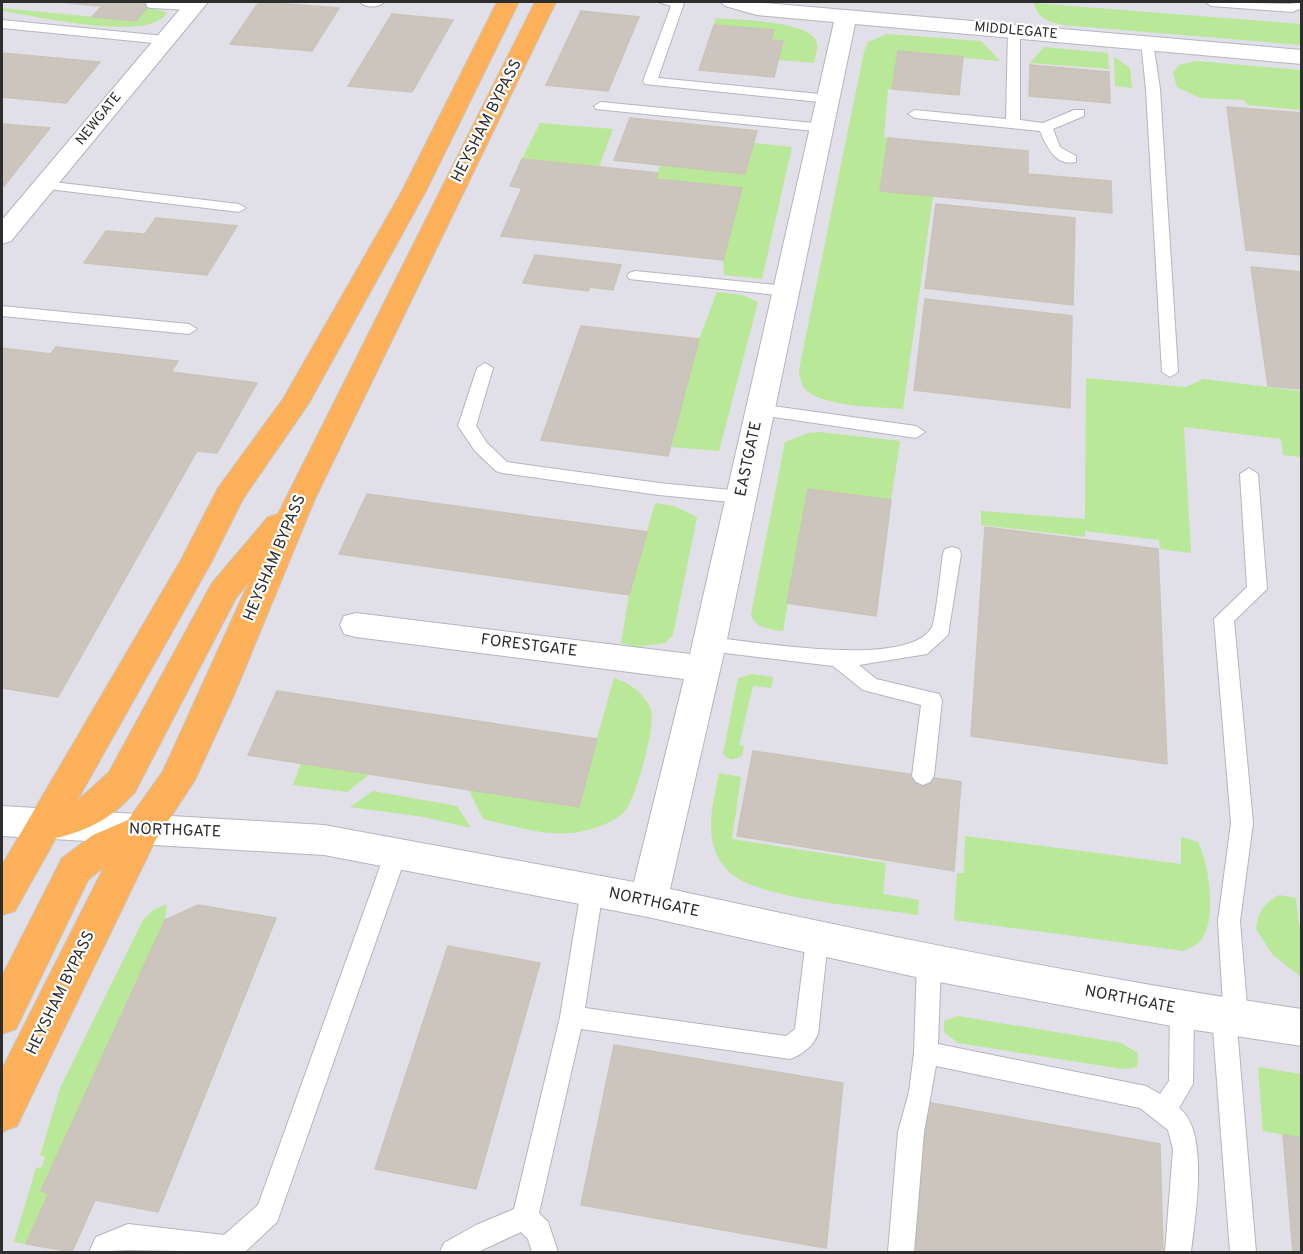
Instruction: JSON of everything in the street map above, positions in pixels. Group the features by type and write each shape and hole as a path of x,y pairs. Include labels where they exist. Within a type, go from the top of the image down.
{"highway":[{"name":"HEYSHAM BYPASS","path":"2,899 196,561 230,495 306,383 414,191 508,2"},
{"name":"HEYSHAM BYPASS","path":"2,1113 141,831 177,780 217,695 300,499 546,2"},
{"path":"45,825 84,816 104,803 123,782 223,591 300,499"},
{"path":"2,1016 75,869 91,854 110,842 141,831"}],"street":[{"name":"MIDDLEGATE","path":"732,2 757,9 1302,57"},
{"name":"NEWGATE","path":"5,226 45,185 195,4"},
{"name":"EASTGATE","path":"648,901 824,128 846,16"},
{"name":"FORESTGATE","path":"356,625 705,656"},
{"name":"NORTHGATE","path":"2,821 141,831 300,837 648,901 930,963 1182,1010 1302,1029"}],"lane":[{"path":"366,2 378,2"},
{"path":"664,2 678,3 650,81 829,99"},
{"path":"1211,2 1292,8 1302,3"},
{"path":"150,4 195,4"},
{"path":"2,24 164,40"},
{"path":"1013,124 1014,31"},
{"path":"1147,42 1153,89 1170,372"},
{"path":"601,106 824,128"},
{"path":"915,114 1045,127 1078,113"},
{"path":"1045,127 1054,149 1071,159"},
{"path":"45,185 239,208"},
{"path":"635,276 786,291"},
{"path":"2,311 189,329"},
{"path":"484,368 467,426 481,447 502,467 659,489 741,497"},
{"path":"759,410 916,432"},
{"path":"1243,1252 1230,1017 1229,921 1242,823 1224,619 1257,589 1249,474"},
{"path":"705,656 838,659 875,657 920,649 941,630 952,554"},
{"path":"838,659 870,685 932,700 923,776"},
{"path":"102,1252 105,1246 128,1237 229,1250 268,1213 396,853"},
{"path":"525,1217 573,1017 592,890"},
{"path":"573,1017 790,1048 806,1034 818,940"},
{"path":"901,1252 911,1132 921,1092 926,1053 930,963"},
{"path":"1163,1112 1181,1084 1182,1010"},
{"path":"926,1053 1146,1098 1179,1123 1185,1149 1178,1252"},
{"path":"453,1252 485,1234 525,1217"},
{"path":"525,1217 539,1231 545,1252"}],"shaded area":[{"path":"2,2 1301,2 1301,1252 2,1252"}],"green space":[{"path":"1034,3 1301,24 1301,45 1063,25 1041,16"},
{"path":"2,8 136,21 147,8 167,12 157,21 140,26 117,27 64,22 2,11"},
{"path":"716,18 773,23 803,30 813,36 817,44 814,63 778,60 783,41 771,40 773,30 714,25"},
{"path":"887,34 981,41 1000,61 898,52 892,89 888,89 884,137 888,138 880,191 933,196 903,409 840,403 816,396 803,387 799,370 864,52 868,42"},
{"path":"1044,47 1108,53 1109,69 1030,63"},
{"path":"1114,57 1130,68 1132,88 1115,86"},
{"path":"1196,61 1301,70 1301,110 1248,105 1244,100 1200,98 1177,87 1173,73 1179,65"},
{"path":"540,123 613,129 599,167 522,159"},
{"path":"754,143 792,147 762,279 724,275 723,260 742,188 656,179 660,165 745,174"},
{"path":"717,292 742,295 758,302 719,451 671,447 699,339"},
{"path":"1086,378 1186,387 1203,379 1301,391 1301,457 1283,455 1281,439 1184,427 1191,553 1160,549 1159,540 1085,531 1085,537 981,525 981,511 1085,519"},
{"path":"820,432 900,441 891,500 808,489 783,631 768,629 759,625 751,614 785,442 808,433"},
{"path":"655,503 674,506 697,517 673,635 665,643 635,647 621,643 629,595"},
{"path":"753,674 773,677 771,688 753,686 739,745 744,746 742,756 730,759 723,754 738,678"},
{"path":"614,678 626,683 641,694 651,710 652,718 648,746 639,778 624,812 605,824 571,833 545,833 483,819 469,790 578,806"},
{"path":"301,763 370,774 347,792 293,785"},
{"path":"719,773 741,777 732,839 886,863 883,894 919,900 918,915 796,897 750,884 734,876 719,858 713,845 711,825"},
{"path":"373,791 457,806 471,828 424,817 350,807"},
{"path":"965,836 1181,864 1181,837 1198,842 1210,892 1206,932 1199,942 1184,951 954,920 957,873 964,873"},
{"path":"1279,895 1296,898 1301,926 1301,977 1273,955 1256,929 1258,917 1263,909"},
{"path":"167,904 165,920 42,1191 49,1193 26,1244 14,1242 36,1168 42,1167 45,1156 40,1156 60,1088 143,920 153,910"},
{"path":"958,1016 1121,1043 1138,1053 1137,1067 1123,1069 958,1043 944,1032 944,1021"},
{"path":"1258,1067 1301,1074 1301,1138 1263,1131"}],"building":[{"path":"58,2 152,2 136,21 92,17 102,6"},
{"path":"259,2 339,8 312,51 230,44"},
{"path":"581,11 639,17 608,91 546,85"},
{"path":"392,14 453,20 412,92 348,86"},
{"path":"714,25 774,30 771,40 783,41 774,77 699,70"},
{"path":"898,51 963,57 959,95 892,89"},
{"path":"2,53 100,62 66,103 2,97"},
{"path":"1030,65 1109,72 1110,103 1029,96"},
{"path":"1227,107 1302,113 1302,255 1246,250"},
{"path":"630,118 757,131 745,174 614,160"},
{"path":"2,124 50,128 4,186 2,186"},
{"path":"888,138 1028,151 1028,174 1111,181 1112,213 880,191"},
{"path":"522,159 658,173 656,179 742,188 723,260 501,236 522,188 510,186"},
{"path":"936,204 1075,218 1073,305 925,288"},
{"path":"156,218 237,226 207,275 84,263 106,231 145,234"},
{"path":"535,255 621,265 613,290 590,287 588,291 523,283"},
{"path":"1251,267 1302,272 1302,389 1268,386"},
{"path":"925,299 1072,316 1070,408 914,390"},
{"path":"581,326 699,339 668,456 541,440"},
{"path":"56,347 178,361 171,372 257,383 217,453 197,451 58,697 2,688 2,348 51,354"},
{"path":"808,489 891,500 876,616 787,603"},
{"path":"367,494 647,532 629,595 339,554"},
{"path":"985,527 1158,549 1167,764 971,736"},
{"path":"277,691 597,739 579,807 248,755"},
{"path":"753,751 961,782 954,871 737,836"},
{"path":"198,905 276,918 158,1212 95,1200 72,1252 26,1244 49,1193 41,1191 165,920"},
{"path":"448,946 540,963 476,1189 375,1169"},
{"path":"614,1045 843,1083 826,1248 581,1205"},
{"path":"926,1102 1160,1144 1163,1252 914,1252"},
{"path":"1283,1135 1302,1138 1302,1252 1293,1252"}]}
